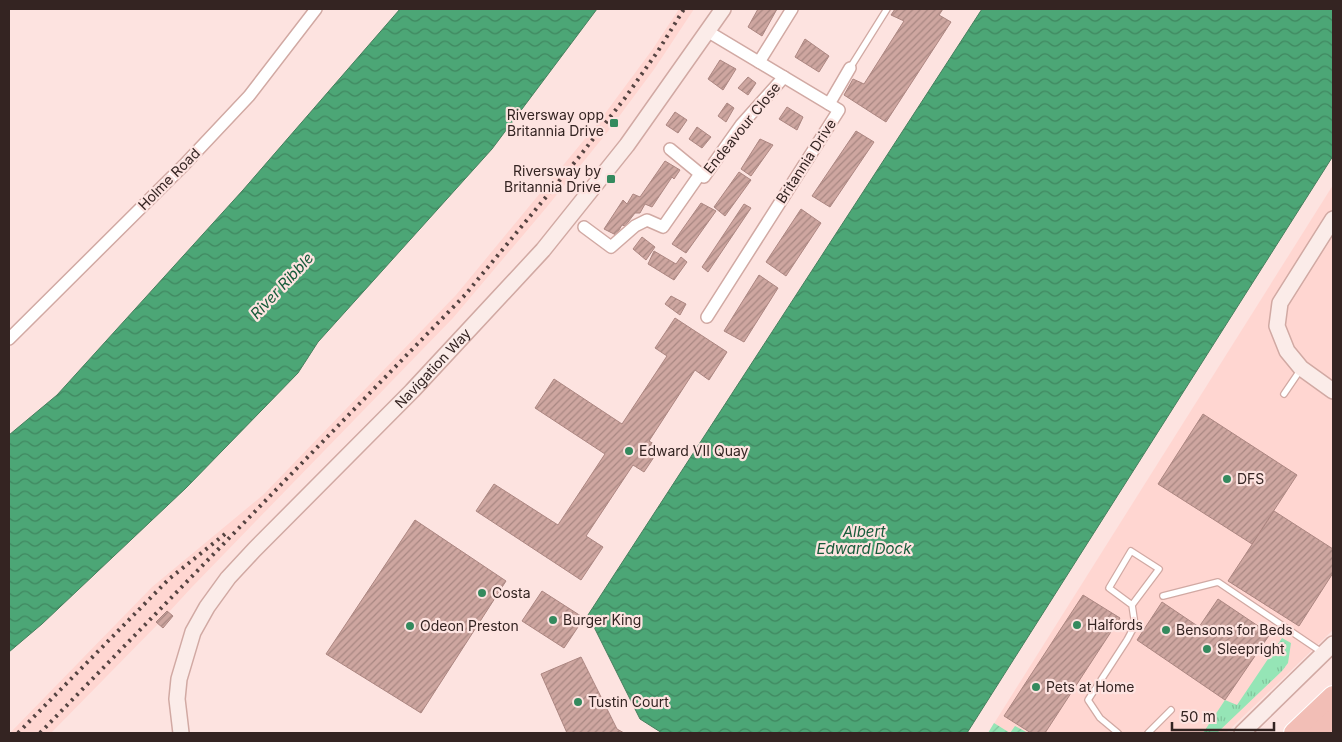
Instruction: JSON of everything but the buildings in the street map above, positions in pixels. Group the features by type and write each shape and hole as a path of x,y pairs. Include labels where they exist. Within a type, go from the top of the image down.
{"highway":[{"path":"1294,733 1333,696"},
{"path":"1319,733 1333,720"}],"street":[{"name":"Holme Road","path":"9,339 184,165 236,110 316,9"},
{"name":"Navigation Way","path":"180,733 177,699 179,680 193,632 207,606 228,578 412,391 542,250 627,145 723,9"},
{"path":"759,62 792,9"},
{"name":"Britannia Drive","path":"707,31 839,110 707,317"},
{"path":"829,104 850,68"},
{"name":"Endeavour Close","path":"670,149 704,177 741,125 784,77"},
{"name":"Endeavour Close","path":"584,228 611,247 635,226 648,220 663,227 700,174"},
{"path":"1332,388 1301,368 1288,352 1277,326 1280,303 1333,218"},
{"path":"1242,733 1329,649"}],"lane":[{"path":"850,68 887,9"},
{"path":"1284,394 1301,368"},
{"path":"1118,733 1100,718 1088,700 1135,625 1132,604 1159,569 1131,550 1109,588 1132,604"},
{"path":"1163,596 1218,582 1329,649"},
{"path":"1148,733 1171,710"}],"shaded area":[{"path":"679,9 694,9 655,68 609,130 546,208 453,318 192,587 169,612 173,616 163,628 158,624 51,733 10,733 152,587 263,495 456,295 598,123 652,50"},
{"path":"1333,185 1333,630 1226,733 988,733"}],"green space":[{"path":"1282,638 1291,643 1288,663 1282,671 1217,733 1203,733 1225,700 1237,705"},
{"path":"994,723 1010,733 988,733"},
{"path":"1015,726 1028,733 1010,733"}],"water":[{"name":"River Ribble","path":"400,9 597,9 492,149 318,342 298,373 186,488 42,624 9,652 9,435 57,395 243,190"},
{"name":"Albert Edward Dock","path":"982,9 1333,9 1333,156 967,733 662,733 640,719 588,615"}],"railway":[{"path":"40,733 465,295 625,98 658,51 684,9"},
{"path":"18,733 169,579 225,534"}],"place":[{"name":"Riversway opp Britannia Drive","path":"614,123"},
{"name":"Riversway by Britannia Drive","path":"611,179"},
{"name":"Edward VII Quay","path":"629,451"},
{"name":"DFS","path":"1227,479"},
{"name":"Costa","path":"482,593"},
{"name":"Burger King","path":"553,620"},
{"name":"Halfords","path":"1077,625"},
{"name":"Odeon Preston","path":"410,626"},
{"name":"Bensons for Beds","path":"1166,630"},
{"name":"Sleepright","path":"1207,649"},
{"name":"Pets at Home","path":"1036,687"},
{"name":"Tustin Court","path":"578,702"}]}
